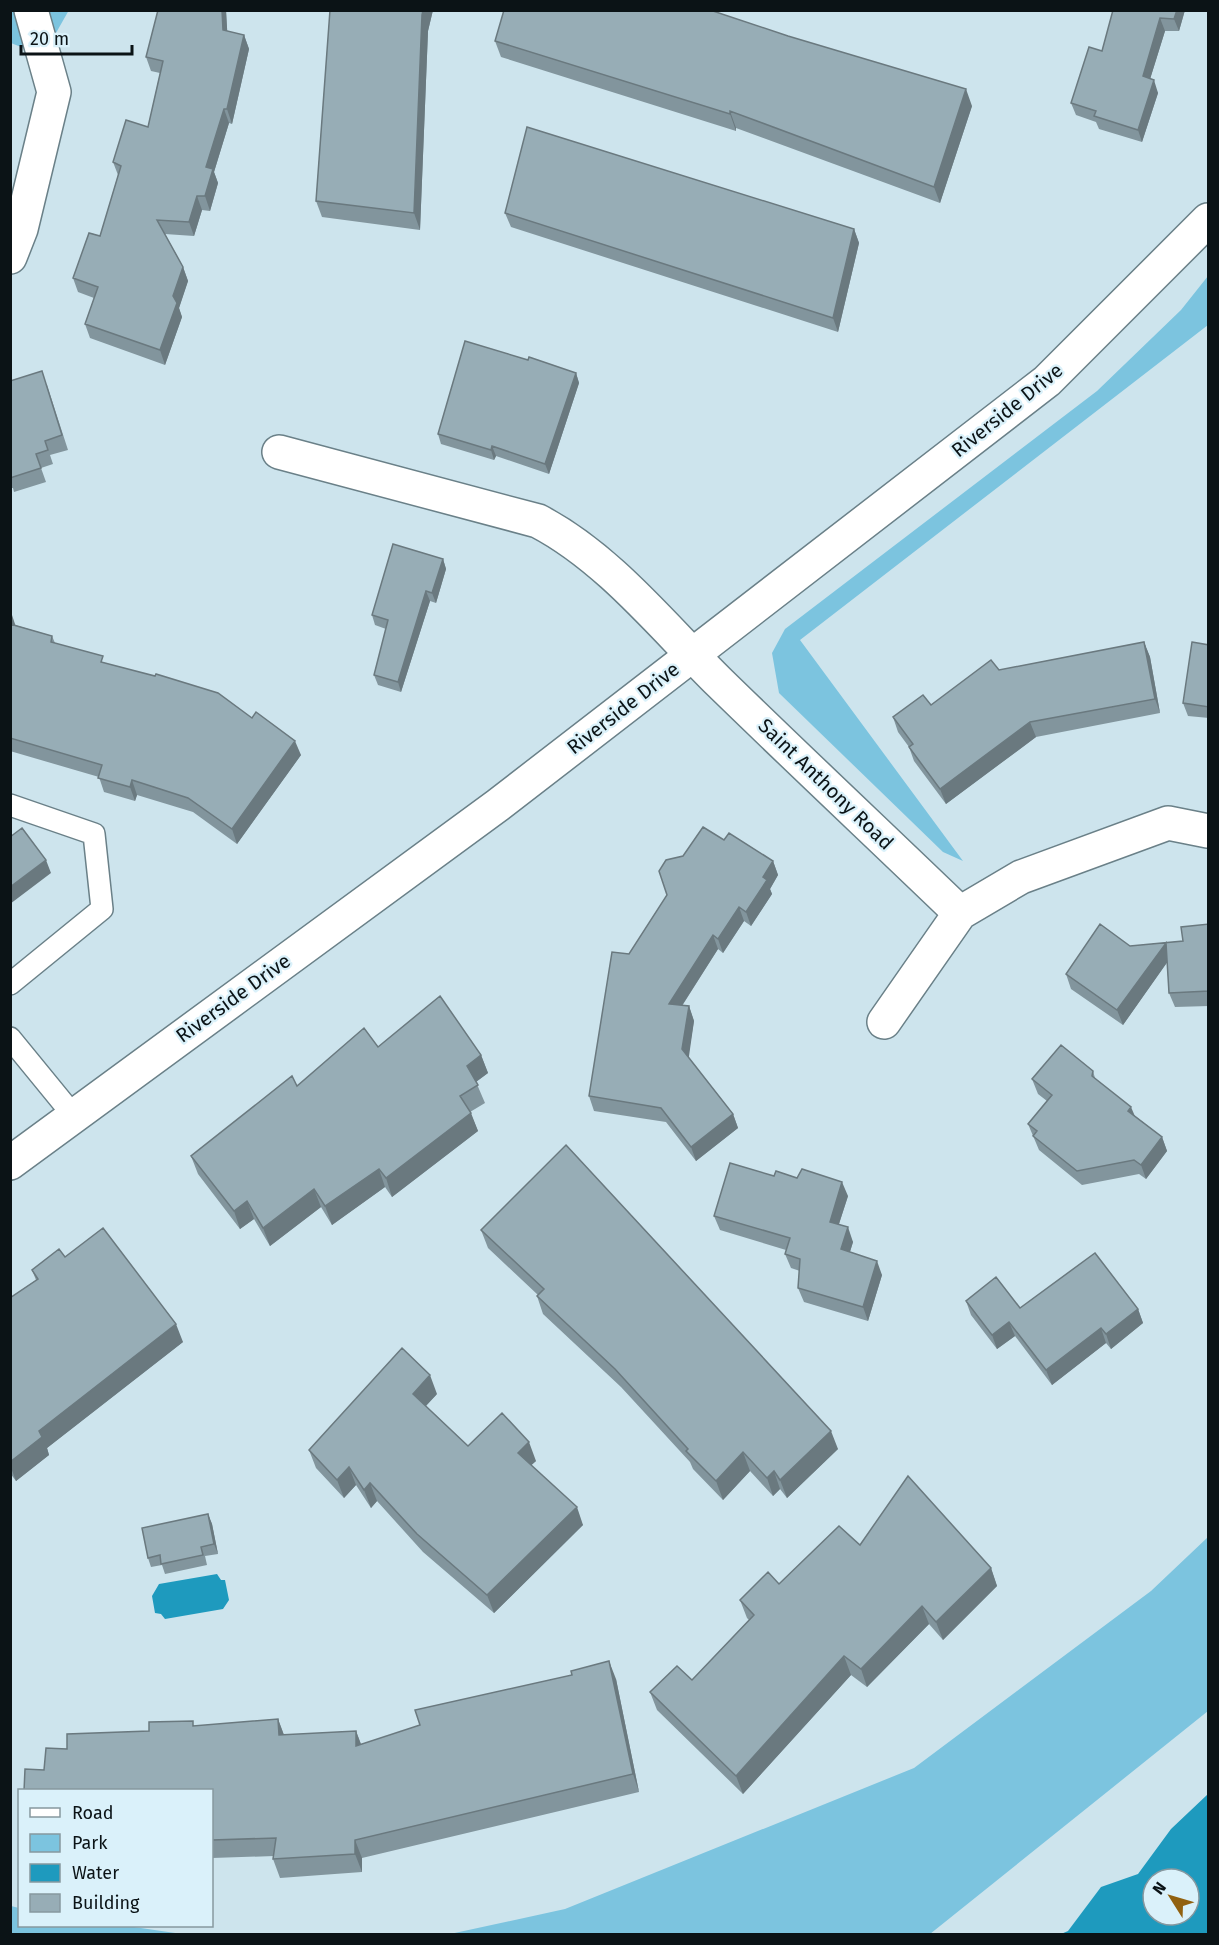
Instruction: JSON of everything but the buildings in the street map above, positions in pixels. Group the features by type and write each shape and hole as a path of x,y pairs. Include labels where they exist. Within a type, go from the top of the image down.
{"main road":[{"path":"10,257 21,229 54,92 31,10"},
{"name":"Riverside Drive","path":"10,1163 498,805 1047,381 1209,220"},
{"name":"Saint Anthony Road","path":"279,453 538,521 566,536 670,629 960,913"},
{"path":"884,1022 960,913 1021,877 1168,822 1209,831"}],"lane":[{"path":"10,805 94,834 102,909 10,984"},
{"path":"10,1038 73,1115"}],"green space":[{"path":"69,10 52,40 26,49 11,43 10,11"},
{"path":"1208,276 1208,325 800,640 963,861 943,852 779,693 772,653 785,629 1097,391 1181,310"},
{"path":"1208,1537 1208,1711 930,1934 450,1934 565,1909 914,1768 1151,1591"},
{"path":"11,1906 18,1908 18,1927 134,1927 182,1934 11,1934"}],"water":[{"path":"217,1574 221,1580 225,1580 229,1600 223,1609 165,1619 161,1614 155,1613 152,1596 159,1584"},
{"path":"1208,1794 1208,1934 1061,1934 1068,1931 1101,1887 1138,1874 1141,1870 1141,1927 1201,1927 1201,1867 1143,1867 1171,1829"}]}
